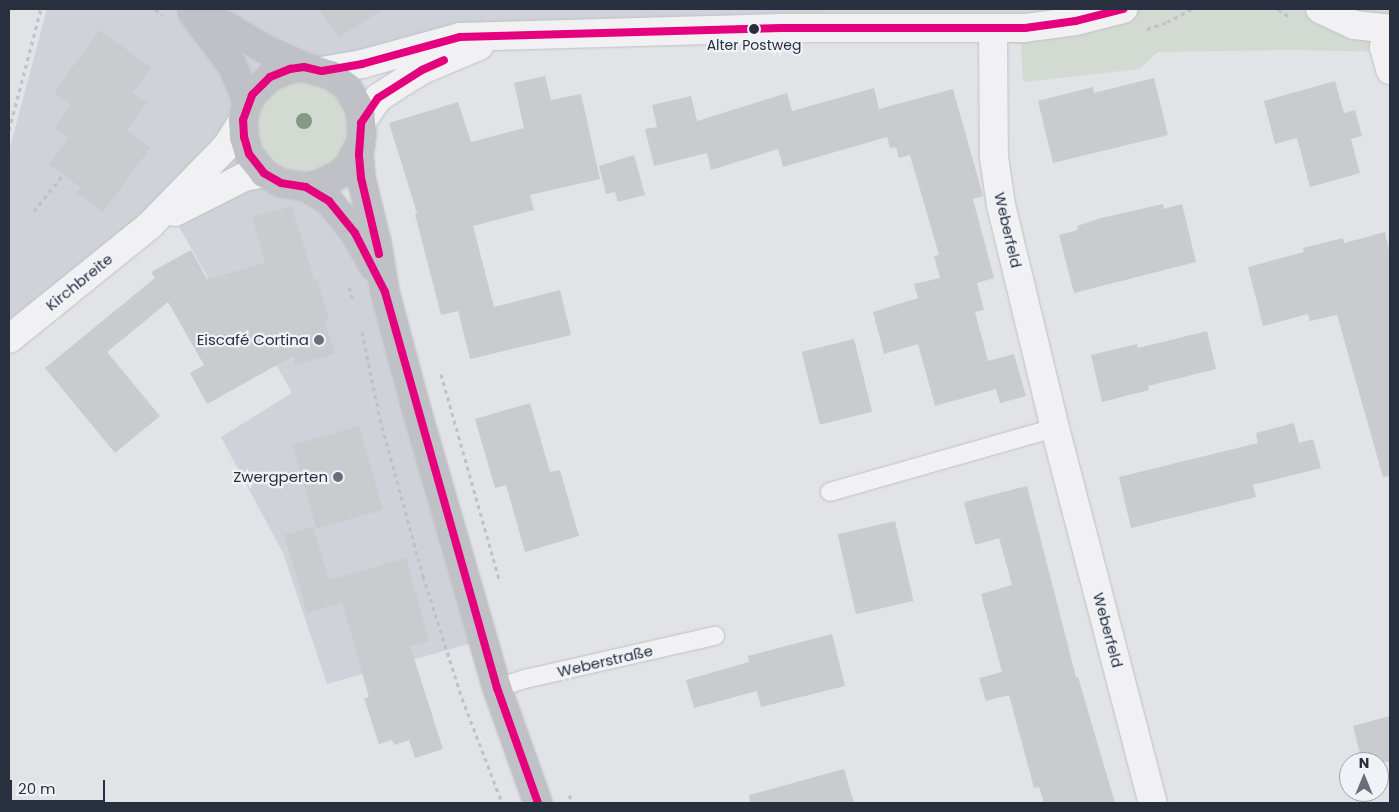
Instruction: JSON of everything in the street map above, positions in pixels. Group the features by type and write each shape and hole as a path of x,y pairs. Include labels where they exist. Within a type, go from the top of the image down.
{"main road":[{"path":"189,9 232,65 242,88 245,113 244,137 249,154 264,173 281,182 306,187 329,201 355,232 385,292"},
{"path":"197,9 265,49 313,69 331,74 348,88 360,110 361,178 377,243 385,292 415,404 497,688 538,803"},
{"path":"245,113 252,95 270,77 290,69 313,69"},
{"path":"306,187 320,184 347,168 361,133"}],"street":[{"path":"313,69 362,64 460,37 782,28 1025,28 1076,21 1123,9"},
{"path":"1320,9 1354,25 1390,29 1384,48 1390,70"},
{"name":"Weberfeld","path":"993,29 994,157 1001,205 1055,428 1153,803"},
{"path":"361,133 378,98 410,77 468,50 509,36"},
{"name":"Kirchbreite","path":"9,339 150,226 227,146 245,113"},
{"name":"Kirchbreite","path":"150,226 219,188 244,177 264,173"}],"lane":[{"path":"830,492 1055,428"},
{"name":"Weberstraße","path":"497,688 525,679 715,636"}],"path":[{"path":"9,130 41,9"},
{"path":"155,9 162,16"},
{"path":"34,211 62,176"},
{"path":"349,286 354,302"},
{"path":"361,327 380,419 424,576 462,698 502,803"},
{"path":"438,365 501,584"},
{"path":"569,793 573,803"}],"shaded area":[{"path":"47,9 824,9 831,34 534,31 268,86 358,230 479,641 327,684 283,553 221,437 292,393 244,308 230,317 174,218 9,343 9,151"},
{"path":"824,9 1390,9 1390,52 1295,50 1158,52 1139,69 1023,82 1021,44 831,34"},
{"path":"321,73 359,114 333,174 280,175 256,151 257,100 268,86"}],"building":[{"path":"319,9 384,9 338,38"},
{"path":"100,30 151,68 133,93 147,103 127,130 150,148 103,212 77,193 81,188 49,164 69,138 54,128 71,105 54,92"},
{"path":"545,76 551,100 581,94 600,179 530,195 534,210 473,226 494,307 560,290 571,335 470,359 458,311 441,315 415,214 417,213 389,123 458,102 471,142 524,128 514,83"},
{"path":"1154,78 1168,135 1053,163 1038,101 1093,87 1094,93"},
{"path":"1335,81 1344,113 1355,110 1362,136 1351,139 1360,173 1310,187 1297,138 1275,144 1264,101"},
{"path":"874,88 879,109 953,89 983,196 973,199 994,278 977,283 984,310 975,312 988,361 1014,354 1026,396 1000,403 996,389 935,406 918,344 884,354 873,312 918,298 914,284 940,278 934,256 939,255 910,155 899,158 896,147 890,148 887,137 783,167 778,149 711,170 707,153 654,166 645,129 657,127 652,105 691,96 697,121 787,93 792,111"},
{"path":"634,155 645,195 618,202 615,192 606,194 599,166"},
{"path":"1163,204 1164,209 1182,204 1196,262 1074,293 1059,235 1078,230 1077,226 1101,218"},
{"path":"292,206 314,280 317,279 329,320 325,321 335,354 295,365 293,356 207,404 190,373 204,365 168,302 107,352 160,416 115,453 45,368 155,278 151,272 191,250 207,279 265,263 252,217"},
{"path":"1385,232 1390,254 1390,476 1383,477 1337,315 1310,321 1308,314 1263,326 1248,267 1304,252 1303,248 1343,238 1344,243"},
{"path":"1207,331 1216,369 1148,386 1149,390 1102,402 1091,355 1137,344 1138,348"},
{"path":"854,339 872,412 820,425 802,352"},
{"path":"530,403 550,472 560,470 579,536 525,552 506,485 495,488 475,419"},
{"path":"1294,423 1299,443 1313,439 1321,468 1253,485 1256,497 1131,528 1119,477 1258,443 1256,433"},
{"name":"Zwergperten","path":"359,426 383,510 317,529 293,445"},
{"path":"1027,486 1076,677 1078,677 1115,803 1044,803 1039,787 1034,788 1009,695 986,701 979,678 1002,672 981,594 1012,585 999,538 975,545 964,502"},
{"path":"895,521 913,601 856,614 838,534"},
{"path":"313,527 329,580 406,558 429,641 410,646 443,749 415,758 409,740 394,745 392,740 379,744 364,698 369,697 342,602 307,613 284,535"},
{"path":"832,634 845,686 761,707 757,691 694,708 686,680 749,662 748,656"},
{"path":"1390,716 1390,762 1389,752 1360,752 1353,726"},
{"path":"844,769 854,803 750,803 749,795"}],"transit line":[{"path":"538,803 497,688 385,292 355,233 329,201 306,187 281,183 264,173 249,154 244,137 243,120 252,95 270,77 290,69 304,67 322,71 362,64 460,37 781,28 1025,28 1076,21 1123,9"},
{"path":"379,254 361,178 359,154 361,123 378,98 422,70 444,60"}],"place":[{"name":"Alter Postweg","path":"754,29"},
{"name":"Eiscafé Cortina","path":"319,340"},
{"name":"Zwergperten","path":"338,477"}]}
